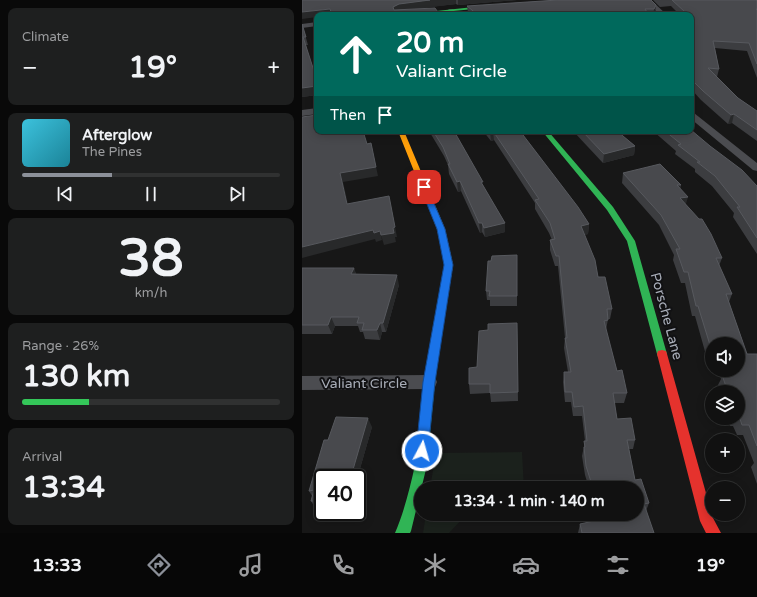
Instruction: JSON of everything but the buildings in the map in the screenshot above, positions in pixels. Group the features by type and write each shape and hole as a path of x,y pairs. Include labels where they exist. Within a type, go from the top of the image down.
{"street":[{"path":"648,0 661,12"},
{"path":"453,12 499,6"},
{"path":"302,26 314,24"},
{"path":"302,113 314,111"},
{"path":"694,117 757,168"},
{"path":"402,134 441,229 449,265 429,382 420,465 406,526 402,533"},
{"name":"Porsche Lane","path":"548,134 610,209 631,241 707,521 714,533"},
{"name":"Valiant Circle","path":"302,383 429,382"}],"shaded area":[{"path":"522,452 524,481 431,481 436,453"},
{"path":"425,521 460,521 449,533 423,533"}],"traffic: fast":[{"path":"431,12 493,6"},
{"path":"548,134 610,209 631,241 662,354"},
{"path":"402,533 406,526 421,465 429,382 433,359"}],"traffic: slow":[{"path":"402,134 441,229 449,265 433,359"}],"traffic: jam":[{"path":"662,354 707,521 714,533"}],"route":[{"path":"422,451 429,382 449,265 441,229 424,187"}]}
